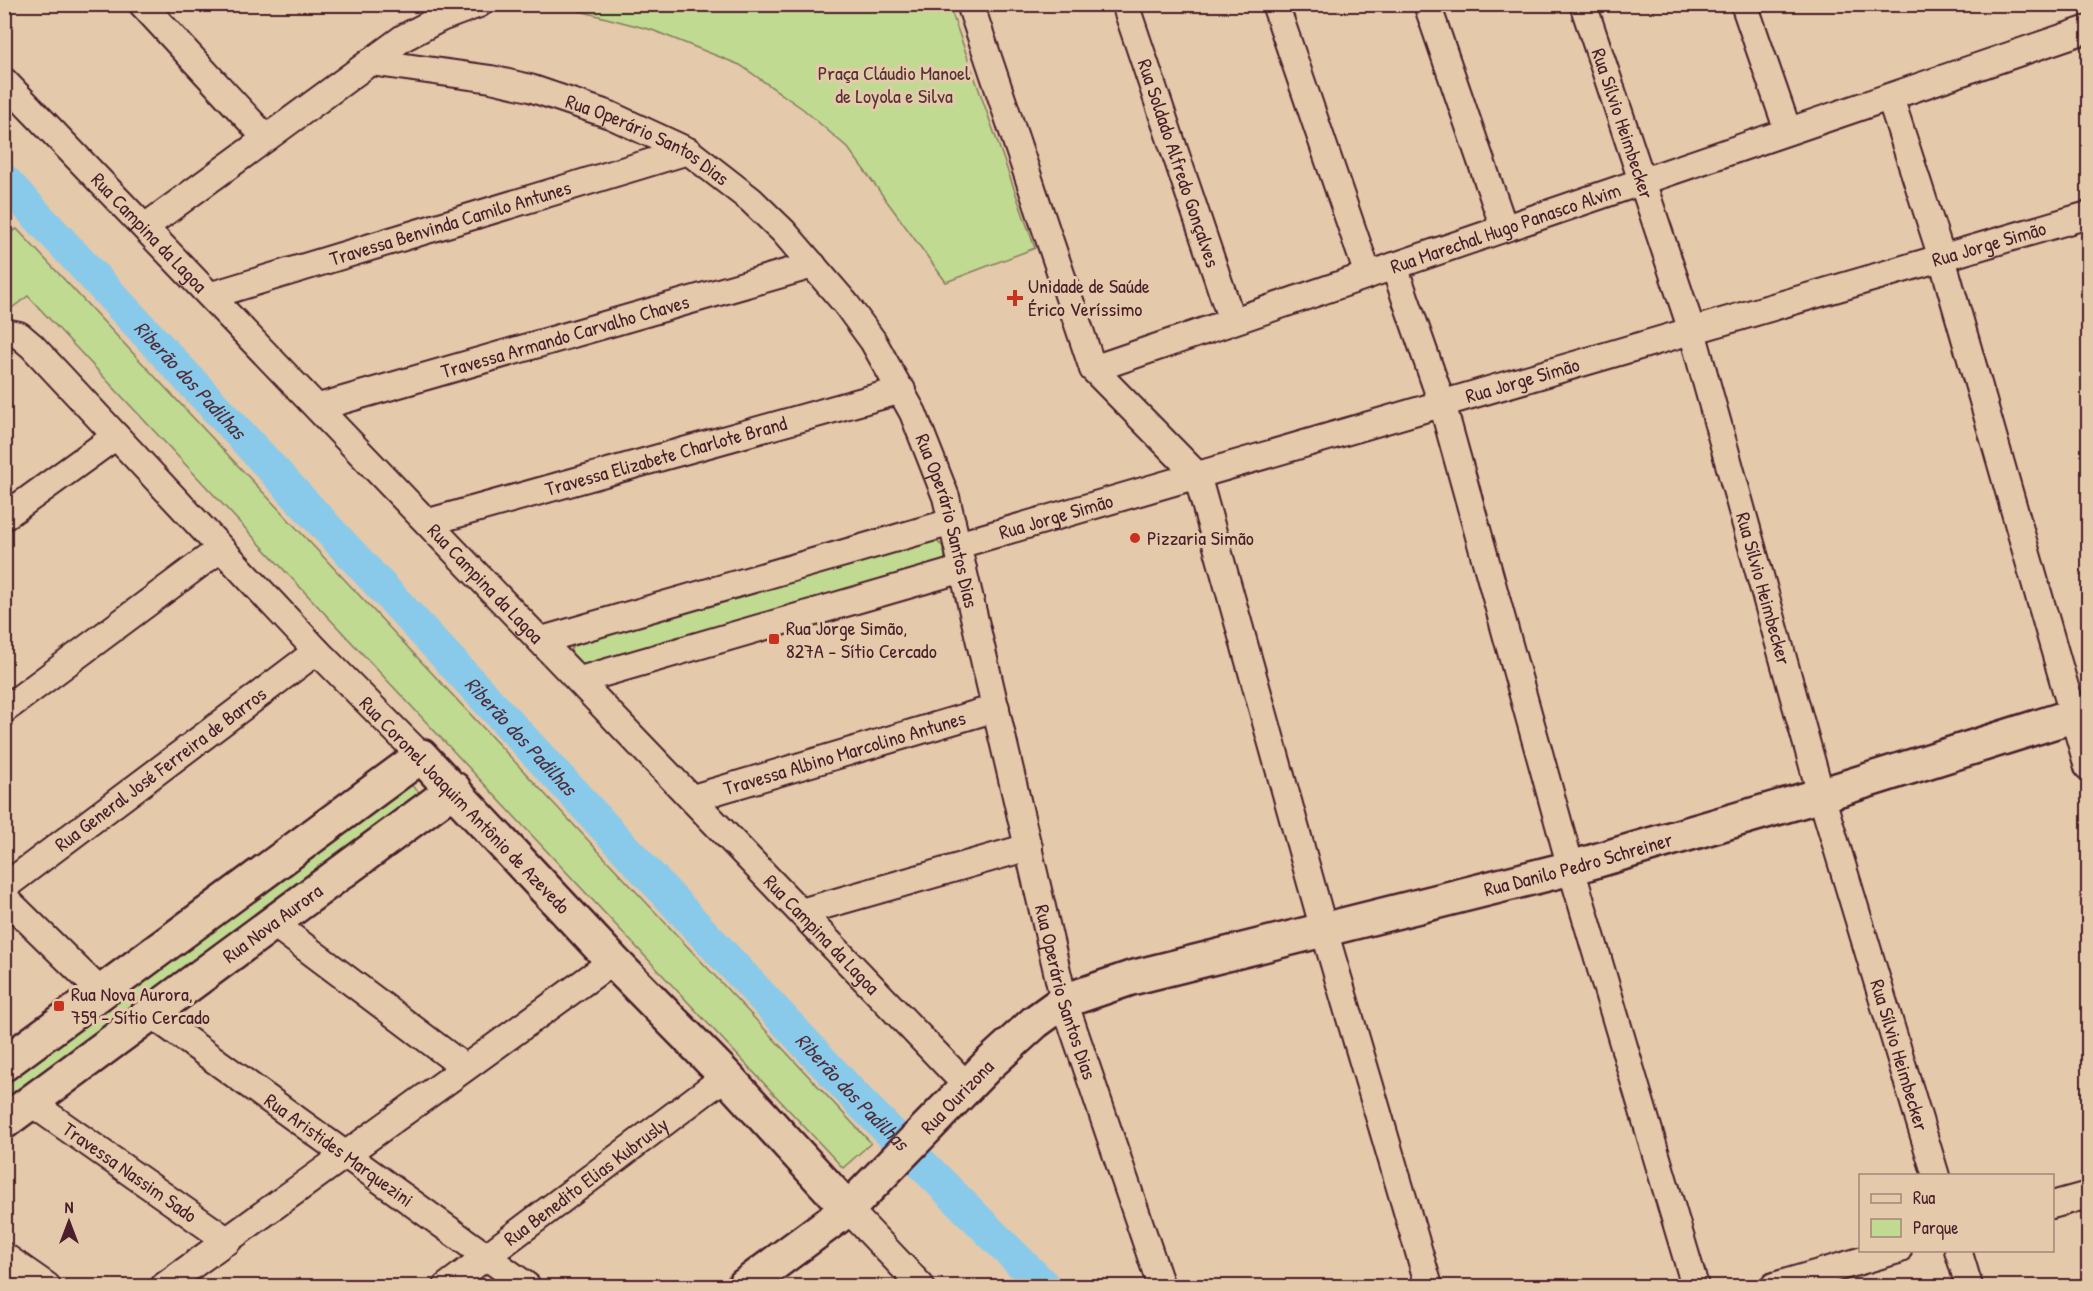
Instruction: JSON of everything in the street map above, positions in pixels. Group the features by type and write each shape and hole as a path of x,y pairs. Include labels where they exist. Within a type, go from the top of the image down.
{"main road":[{"name":"Rua Danilo Pedro Schreiner","path":"1064,1001 1114,982 1571,868 1821,795 2081,714"},
{"name":"Rua Coronel Joaquim Antônio de Azevedo","path":"421,756 613,961 726,1076 839,1199"},
{"path":"4,1064 421,756"},
{"name":"Rua Nova Aurora","path":"4,1122 454,789"},
{"name":"Rua Ourizona","path":"744,1287 820,1230 839,1199 880,1175 1012,1041 1064,1001"}],"street":[{"path":"142,4 266,138"},
{"path":"145,227 421,27 479,4"},
{"path":"970,4 1093,369 1197,475 1324,930 1429,1287"},
{"name":"Rua Soldado Alfredo Gonçalves","path":"1125,4 1233,321"},
{"path":"1275,4 1368,274"},
{"path":"1427,4 1504,228"},
{"name":"Rua Sílvio Heimbecker","path":"1582,4 1692,330 1821,795 1935,1174"},
{"path":"1744,4 1788,131"},
{"name":"Rua Marechal Hugo Panasco Alvim","path":"1093,369 2088,29"},
{"name":"Rua Operário Santos Dias","path":"370,62 492,79 530,88 610,115 687,151 752,200 813,266 873,341 902,390 937,470 958,545 1064,1001 1161,1287"},
{"name":"Rua Campina da Lagoa","path":"4,81 212,295 967,1086"},
{"path":"1890,97 1942,258 2081,714 2088,767"},
{"name":"Travessa Benvinda Camilo Antunes","path":"212,295 687,151"},
{"name":"Rua Jorge Simão","path":"580,680 958,545 2088,215"},
{"name":"Travessa Armando Carvalho Chaves","path":"319,407 813,266"},
{"path":"1394,266 1442,404 1571,868 1695,1287"},
{"name":"Rua Coronel Joaquim Antônio de Azevedo","path":"4,332 19,335 32,346 220,549 421,756"},
{"name":"Travessa Elizabete Charlote Brand","path":"429,522 902,390"},
{"path":"4,517 116,436"},
{"name":"Rua Jorge Simão","path":"542,640 958,545"},
{"path":"4,710 220,549"},
{"name":"Rua General José Ferreira de Barros","path":"4,887 317,651"},
{"name":"Travessa Albino Marcolino Antunes","path":"693,798 996,708"},
{"path":"801,912 1029,847"},
{"path":"4,897 101,992"},
{"path":"273,923 464,1067"},
{"path":"164,1287 613,961"},
{"name":"Rua Aristides Marquezini","path":"151,1014 527,1287"},
{"name":"Rua Benedito Elias Kubrusly","path":"447,1287 726,1076"},
{"name":"Travessa Nassim Sado","path":"30,1102 228,1241"},
{"path":"2054,1205 2088,1195"},
{"name":"Rua Coronel Joaquim Antônio de Azevedo","path":"839,1199 921,1287"},
{"path":"1774,1287 1895,1252"},
{"path":"1958,1252 1969,1287"},
{"path":"4,1256 47,1287"}],"green space":[{"name":"Praça Cláudio Manoel de Loyola e Silva","path":"557,5 949,5 1035,248 946,282 848,148 803,109 740,65 652,30"},
{"path":"17,229 871,1143 843,1168 28,296 5,313 5,236"},
{"path":"934,540 944,549 944,562 593,666 582,665 572,656 571,649 576,642"},
{"path":"406,781 425,797 5,1109 4,1078"}],"waterway":[{"name":"Riberão dos Padilhas","path":"4,180 860,1102 1044,1286"}],"place":[{"name":"Unidade de Saúde Érico Veríssimo","path":"1015,298"},
{"name":"Pizzaria Simão","path":"1135,538"},
{"name":"Rua Jorge Simão, 827A - Sítio Cercado","path":"774,639"},
{"name":"Rua Nova Aurora, 759 - Sítio Cercado","path":"59,1006"}]}
